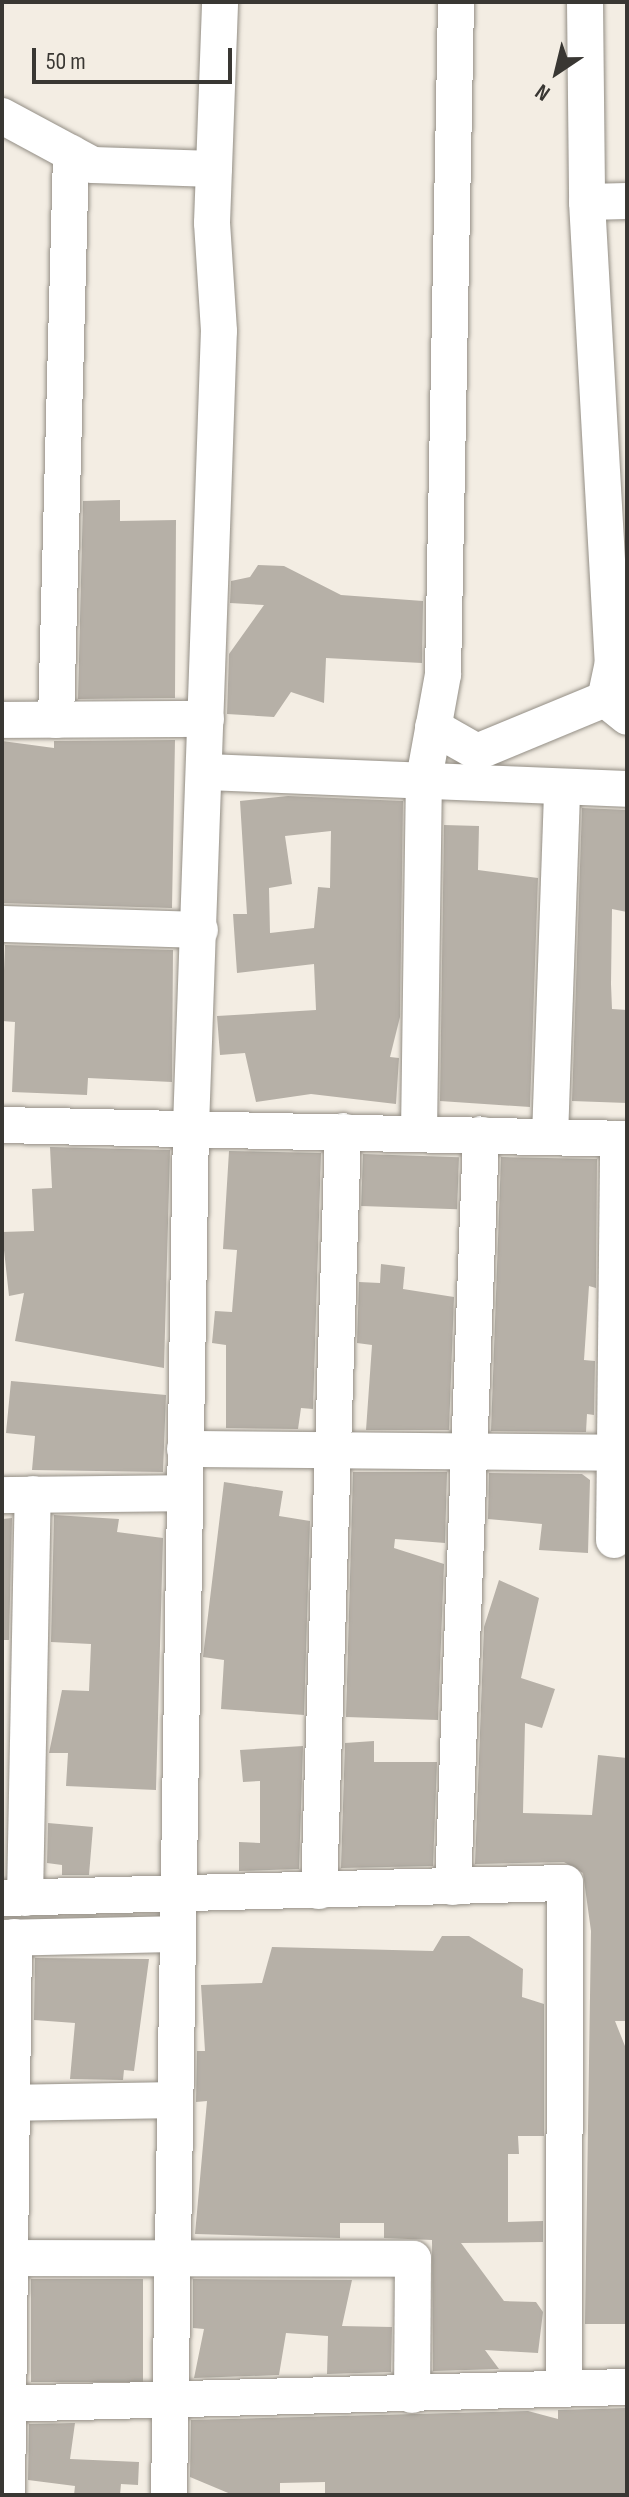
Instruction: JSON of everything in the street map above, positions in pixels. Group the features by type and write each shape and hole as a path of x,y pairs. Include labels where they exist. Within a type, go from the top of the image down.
{"street":[{"path":"169,2495 191,1127 206,772 219,331 214,169 220,2"},
{"path":"419,1133 424,779 443,674 456,2"},
{"path":"433,727 477,752 616,708 620,663 587,202 585,2"},
{"path":"2,116 93,165 214,169"},
{"path":"56,720 71,153"},
{"path":"587,202 627,201"},
{"path":"2,720 206,719"},
{"path":"206,772 627,789"},
{"path":"550,1137 562,788"},
{"path":"2,924 200,930"},
{"path":"2,1125 623,1139 621,1453 614,1540"},
{"path":"319,1891 343,1131"},
{"path":"453,1887 481,1135"},
{"path":"185,1449 621,1453"},
{"path":"185,1493 18,1495 13,1898 565,1883 564,2389"},
{"path":"7,2495 8,1937 177,1934"},
{"path":"7,2103 175,2100"},
{"path":"6,2258 172,2254 413,2259 412,2395"},
{"path":"5,2404 170,2404 627,2387"}],"building":[{"path":"120,500 120,521 176,520 175,698 78,699 83,501"},
{"path":"258,565 284,566 341,595 423,601 422,663 326,658 324,703 291,692 274,717 227,714 229,654 264,605 230,603 231,581 250,577"},
{"path":"175,740 172,908 2,903 2,741 54,748 54,741"},
{"path":"288,796 403,801 400,1017 390,1057 399,1058 396,1104 311,1094 256,1102 245,1053 220,1055 217,1016 316,1010 314,964 237,973 233,914 247,914 240,801","holes":["331,831 330,888 318,887 314,928 270,933 269,888 292,884 285,836"]},
{"path":"582,808 627,810 627,912 612,909 611,984 612,1009 627,1010 627,1103 572,1101"},
{"path":"444,825 479,826 478,870 538,878 530,1107 440,1101"},
{"path":"5,945 173,950 172,1082 88,1078 87,1095 12,1092 15,1022 2,1021"},
{"path":"50,1147 170,1150 164,1368 15,1341 24,1293 9,1296 2,1232 34,1231 32,1189 52,1188"},
{"path":"229,1151 321,1153 313,1409 301,1408 298,1429 226,1428 226,1345 212,1343 215,1311 232,1312 237,1250 223,1249"},
{"path":"363,1154 459,1157 457,1209 361,1206"},
{"path":"501,1157 597,1159 596,1288 589,1286 584,1360 595,1361 594,1415 587,1414 586,1432 491,1431"},
{"path":"381,1264 405,1267 403,1289 454,1297 449,1430 366,1430 372,1345 357,1343 359,1282 380,1283"},
{"path":"11,1381 166,1395 163,1472 32,1470 35,1436 6,1433"},
{"path":"353,1472 447,1472 445,1543 395,1539 394,1548 444,1564 438,1720 346,1717"},
{"path":"489,1473 582,1474 590,1480 588,1553 539,1550 542,1524 488,1519"},
{"path":"224,1482 283,1491 279,1516 310,1521 304,1715 221,1709 224,1660 203,1657"},
{"path":"54,1515 119,1519 117,1532 163,1538 156,1790 66,1786 68,1753 49,1753 62,1690 89,1691 91,1644 51,1642"},
{"path":"12,1518 9,1640 2,1640 2,1519"},
{"path":"499,1580 539,1598 521,1678 555,1689 542,1728 525,1723 523,1813 592,1815 598,1755 627,1758 627,2021 615,2021 627,2051 627,2324 585,2324 591,1931 583,1873 564,1862 475,1864 484,1627"},
{"path":"374,1741 374,1762 437,1762 433,1866 341,1868 345,1743"},
{"path":"303,1746 299,1869 239,1871 239,1842 260,1843 260,1781 243,1782 240,1750"},
{"path":"48,1823 93,1827 89,1875 62,1875 62,1865 47,1863"},
{"path":"442,1936 469,1936 523,1969 522,1997 544,2004 544,2136 518,2136 519,2154 508,2154 508,2222 543,2221 543,2242 461,2243 504,2301 536,2302 543,2312 538,2353 485,2350 499,2369 433,2371 432,2240 384,2238 384,2223 340,2223 340,2238 195,2234 207,2101 196,2102 197,2051 205,2051 201,1985 262,1983 272,1947 433,1951"},
{"path":"35,1958 149,1959 134,2071 124,2070 123,2080 70,2079 75,2023 34,2020"},
{"path":"31,2279 143,2279 143,2382 31,2382"},
{"path":"193,2279 352,2280 342,2326 392,2327 391,2372 327,2374 328,2336 286,2333 279,2375 194,2378 204,2329 193,2328"},
{"path":"627,2408 627,2495 325,2495 325,2482 280,2483 280,2495 233,2495 190,2477 191,2420 528,2411 558,2419 558,2410"},
{"path":"75,2423 70,2459 139,2462 138,2485 121,2484 120,2495 74,2495 75,2486 28,2480 29,2424"}]}
